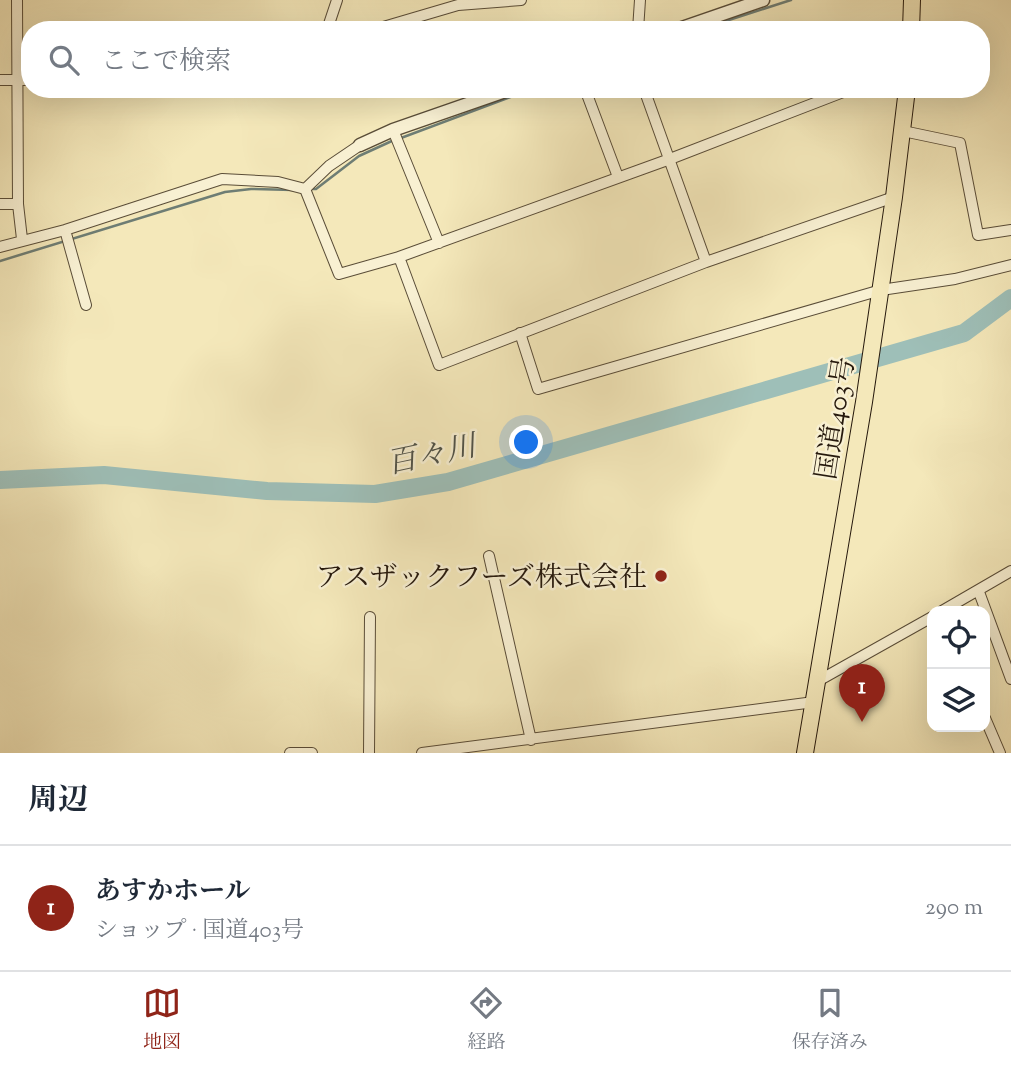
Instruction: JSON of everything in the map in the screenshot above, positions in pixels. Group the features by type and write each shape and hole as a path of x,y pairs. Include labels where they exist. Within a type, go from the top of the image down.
{"highway":[{"path":"911,21 912,0"},
{"name":"国道403号","path":"805,753 864,402 903,131 905,98"}],"street":[{"path":"18,0 18,204 22,239"},
{"path":"330,21 337,0"},
{"path":"404,21 458,5 521,0"},
{"path":"639,21 640,0"},
{"path":"702,21 763,0"},
{"path":"0,80 18,80"},
{"path":"305,189 329,166 360,145 393,130 485,98"},
{"path":"588,98 618,177"},
{"path":"647,98 706,262"},
{"path":"305,189 340,274 439,243 828,98"},
{"path":"393,130 439,243"},
{"path":"903,131 960,143 978,235 1011,230"},
{"path":"0,247 22,239 65,230 222,179 278,182 305,189"},
{"path":"399,257 439,365 706,262 894,197"},
{"path":"0,204 18,204"},
{"path":"65,230 86,305"},
{"path":"520,333 538,389 880,293 1011,265"},
{"path":"489,556 531,740"},
{"path":"954,606 1011,571"},
{"path":"979,592 1011,679"},
{"path":"369,753 370,617"},
{"path":"818,681 927,620"},
{"path":"422,753 474,751 531,740 814,702"},
{"path":"990,730 1000,753"},
{"path":"290,753 312,753"}],"waterway":[{"path":"726,21 791,0"},
{"path":"401,138 508,98"},
{"path":"310,189 316,189 359,156 394,140"},
{"path":"0,261 225,192 251,189 293,190"},
{"name":"百々川","path":"0,480 104,475 267,491 375,494 448,482 964,333 1011,298"}],"place":[{"name":"アスザックフーズ株式会社","path":"661,576"},
{"name":"あすかホール","path":"862,722"}]}
